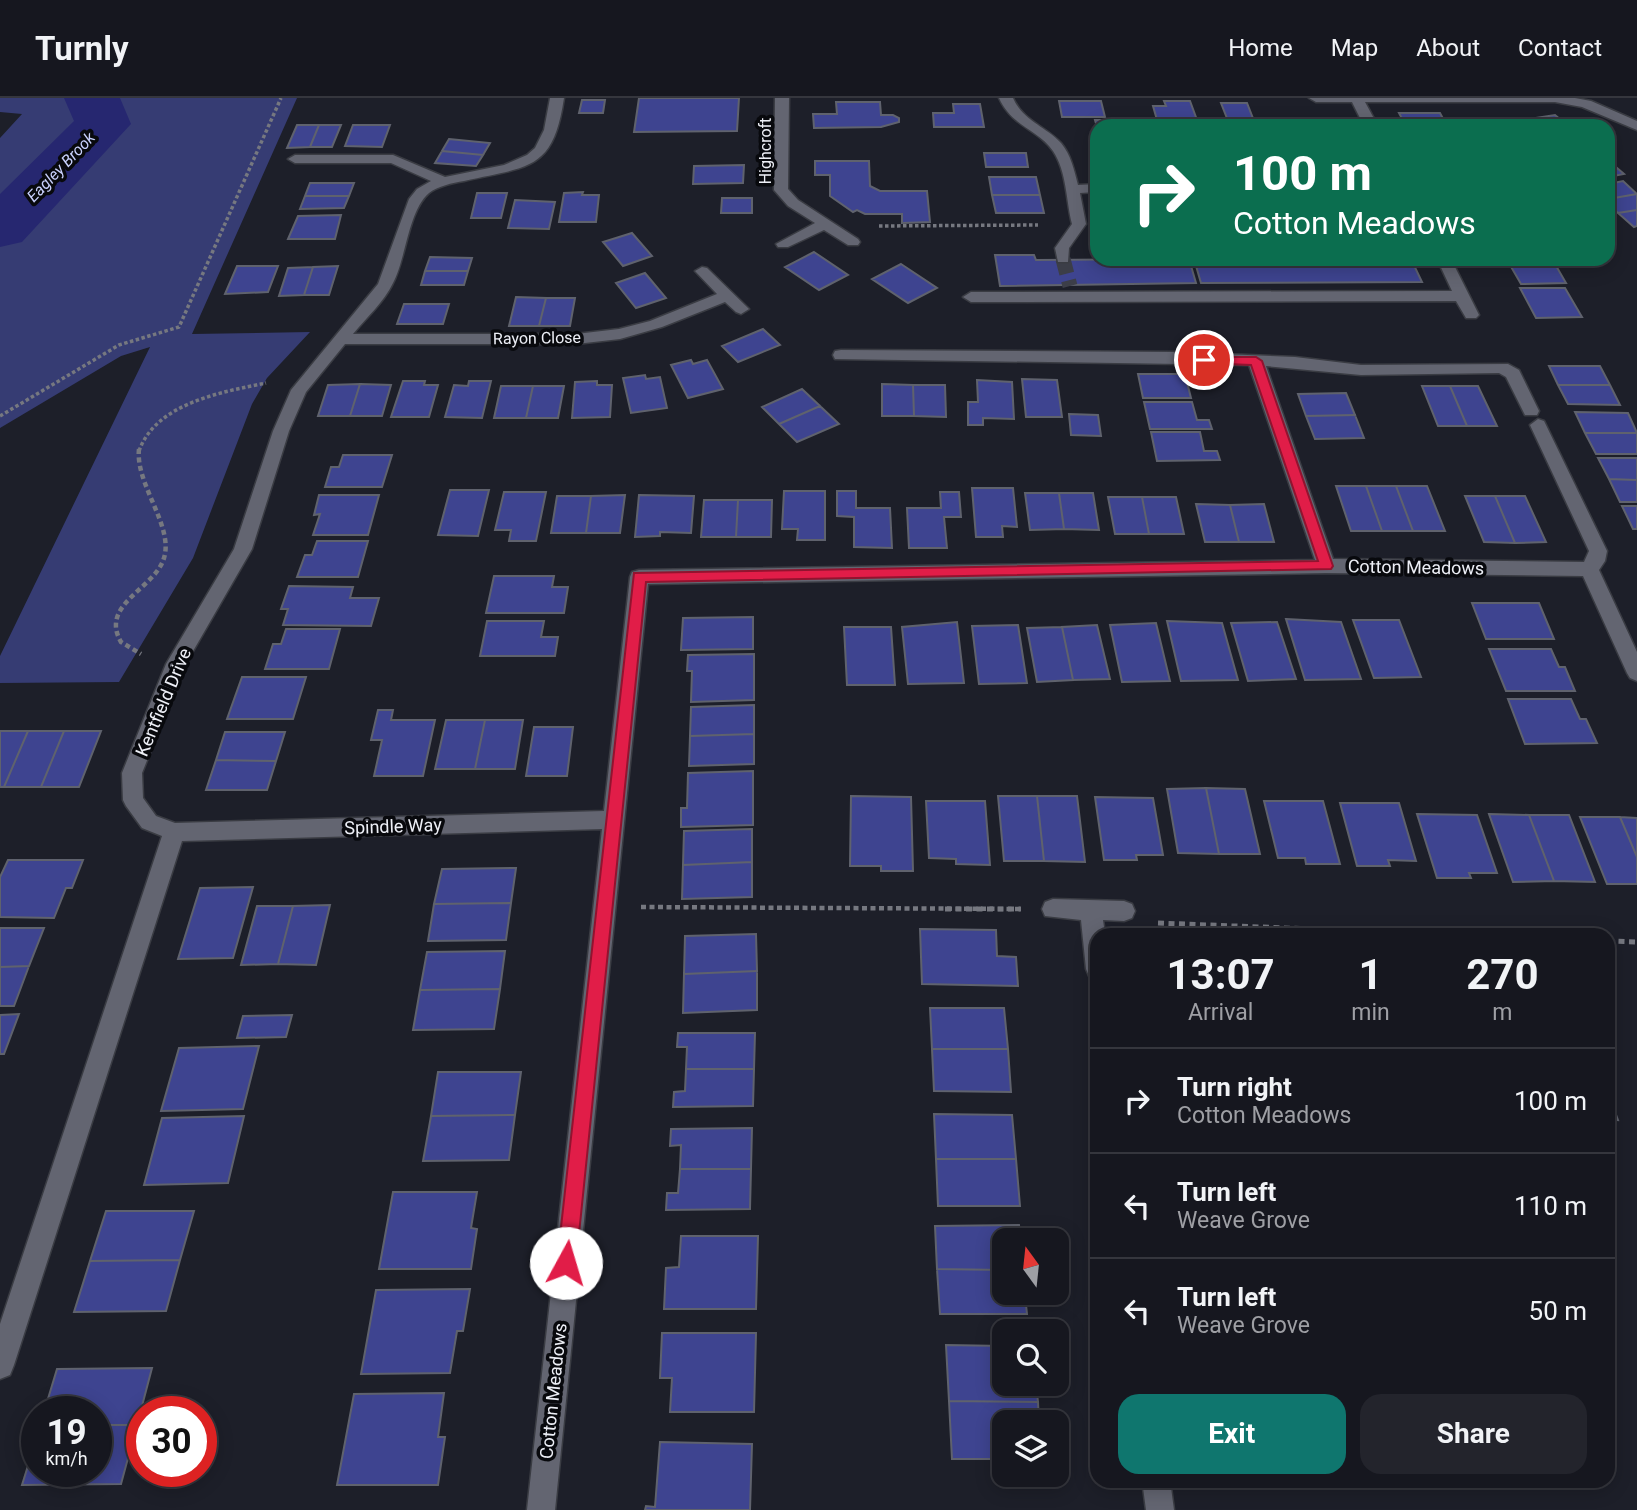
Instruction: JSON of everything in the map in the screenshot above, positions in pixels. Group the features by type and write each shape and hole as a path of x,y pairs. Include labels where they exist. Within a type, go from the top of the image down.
{"street":[{"name":"Kentfield Drive","path":"174,832 149,822 133,800 132,773 176,664 243,549 281,431 299,390 394,269 414,201 424,190 443,181 509,167 538,153 547,141 557,98"},
{"name":"Highcroft","path":"782,98 781,190 793,203 853,242"},
{"path":"1006,98 1017,119 1057,146 1063,159 1079,224 1062,248 1063,259"},
{"path":"1316,98 1555,98 1585,101 1637,126"},
{"path":"1357,99 1367,119"},
{"path":"295,159 393,159 443,181"},
{"path":"1070,189 1090,188"},
{"path":"783,244 827,225"},
{"path":"1447,266 1471,315"},
{"path":"702,271 741,309"},
{"path":"971,297 1070,291 1461,296"},
{"name":"Rayon Close","path":"339,339 576,339 620,334 656,324 727,296"},
{"path":"841,355 1174,358 1295,362 1361,370 1502,368 1513,374 1598,551 1596,561 1589,569 1637,673"},
{"path":"868,355 868,376"},
{"path":"1256,361 1326,566"},
{"name":"Cotton Meadows","path":"541,1510 639,577 1326,566 1589,569"},
{"path":"1615,626 1637,626"},
{"name":"Spindle Way","path":"174,832 612,820"},
{"path":"0,1365 174,832"},
{"path":"1053,909 1124,911"},
{"path":"1091,910 1093,928"},
{"path":"1157,1488 1160,1510"}],"path":[{"path":"0,416 120,345 179,327 281,98"},
{"path":"827,225 1079,224"},
{"path":"176,664 131,651 119,640 114,626 117,613 155,574 164,557 164,539 139,465 142,439 155,425 191,403 248,387 307,380"},
{"path":"603,907 1053,909"},
{"path":"1124,911 1160,924 1271,928"},
{"path":"1615,941 1637,942"}],"shaded area":[{"path":"0,98 297,98 192,334 310,332 267,378 252,404 193,558 119,682 0,683 0,656 150,347 121,356 0,428 0,138 22,114 0,112"}],"building":[{"path":"639,98 739,98 737,131 634,132"},
{"path":"582,100 605,100 603,113 579,113"},
{"path":"1059,101 1101,101 1105,117 1062,117"},
{"path":"1164,101 1190,101 1197,119 1157,119 1153,106 1166,106"},
{"path":"836,102 880,102 881,115 893,115 899,118 899,122 881,127 814,128 813,114 837,114"},
{"path":"1221,103 1247,103 1253,119 1227,119"},
{"path":"953,104 980,104 984,127 934,127 933,113 954,113"},
{"path":"1399,113 1440,113 1443,119 1402,119"},
{"path":"1555,115 1560,119 1529,119"},
{"path":"297,125 319,125 310,147 287,148"},
{"path":"319,125 341,125 332,147 310,147"},
{"path":"353,125 390,125 382,147 345,146"},
{"path":"449,139 490,143 483,155 442,151"},
{"path":"442,151 483,155 476,166 435,163"},
{"path":"984,153 1026,153 1028,167 986,167"},
{"path":"815,161 869,161 870,186 880,191 927,191 930,222 902,223 902,214 865,214 857,210 853,212 830,196 830,175 815,175"},
{"path":"744,165 743,183 693,184 694,166"},
{"path":"1615,166 1624,174 1615,176"},
{"path":"989,177 1036,177 1040,195 992,195"},
{"path":"1623,181 1637,194 1615,198 1615,183"},
{"path":"310,183 354,183 349,196 305,196"},
{"path":"583,192 582,195 599,195 596,222 559,222 564,193"},
{"path":"477,193 507,193 501,218 471,218"},
{"path":"1637,194 1637,210 1618,213 1615,210 1615,198"},
{"path":"992,195 1040,195 1044,213 996,213"},
{"path":"305,196 349,196 344,208 300,209"},
{"path":"722,198 752,198 752,213 721,213"},
{"path":"515,200 555,202 549,229 508,228"},
{"path":"1637,210 1637,226 1634,227 1618,213"},
{"path":"341,215 335,239 288,239 298,216"},
{"path":"632,233 652,256 623,266 603,242"},
{"path":"814,252 848,275 819,290 785,267"},
{"path":"995,255 1034,255 1036,260 1090,260 1090,266 1191,266 1196,283 1000,286"},
{"path":"430,257 472,258 468,271 425,271"},
{"path":"901,264 937,288 908,303 872,279"},
{"path":"237,266 278,266 268,292 225,294"},
{"path":"338,266 329,295 304,295 313,267"},
{"path":"1196,266 1414,266 1422,282 1201,283"},
{"path":"1511,266 1556,266 1566,283 1521,284"},
{"path":"313,267 304,295 279,296 288,268"},
{"path":"425,271 468,271 464,285 421,285"},
{"path":"645,273 666,298 636,308 616,283"},
{"path":"1520,288 1565,288 1582,317 1536,318"},
{"path":"516,297 546,298 539,326 509,326"},
{"path":"546,298 575,298 570,326 539,326"},
{"path":"404,304 449,304 443,324 397,324"},
{"path":"763,329 780,345 738,362 722,346"},
{"path":"691,360 693,364 707,360 723,389 688,398 671,365"},
{"path":"1549,366 1600,366 1610,385 1558,385"},
{"path":"1138,374 1185,374 1191,398 1143,398"},
{"path":"645,375 646,379 660,377 667,408 631,413 623,378"},
{"path":"1022,379 1057,380 1062,417 1026,417"},
{"path":"977,380 1012,382 1014,419 983,418 983,425 968,425 968,402 978,402"},
{"path":"403,381 425,381 424,385 438,385 429,417 391,417"},
{"path":"469,381 491,381 482,418 445,417 454,385 468,386"},
{"path":"597,381 597,385 612,385 610,417 572,418 575,382"},
{"path":"360,384 350,416 318,416 328,385"},
{"path":"360,384 391,385 382,416 350,416"},
{"path":"882,384 913,385 914,416 882,416"},
{"path":"913,385 945,385 946,417 914,416"},
{"path":"1558,385 1610,385 1620,405 1568,404"},
{"path":"501,386 533,386 526,418 494,418"},
{"path":"533,386 564,386 558,418 526,418"},
{"path":"1422,386 1450,386 1467,426 1438,426"},
{"path":"1450,386 1478,386 1497,426 1467,426"},
{"path":"802,389 820,406 779,424 762,407"},
{"path":"1346,393 1355,415 1306,416 1298,394"},
{"path":"1144,402 1192,402 1197,420 1209,420 1212,429 1150,429"},
{"path":"820,406 839,424 797,442 779,424"},
{"path":"1575,412 1628,413 1637,433 1585,433"},
{"path":"1069,414 1098,415 1101,436 1071,435"},
{"path":"1355,415 1364,438 1315,439 1306,416"},
{"path":"1151,432 1200,432 1204,451 1217,451 1220,460 1157,461"},
{"path":"1585,433 1637,433 1637,454 1596,454"},
{"path":"343,455 392,455 382,487 325,487 331,467 339,467"},
{"path":"1598,458 1637,458 1637,480 1609,479"},
{"path":"1609,479 1637,480 1637,502 1620,502"},
{"path":"1336,486 1366,486 1382,531 1351,531"},
{"path":"1366,486 1396,486 1413,531 1382,531"},
{"path":"1396,486 1427,486 1445,531 1413,531"},
{"path":"972,488 1013,488 1017,527 1002,526 1003,537 976,537"},
{"path":"450,490 489,490 478,536 438,535"},
{"path":"784,491 825,491 825,540 797,540 798,529 782,529"},
{"path":"837,491 856,491 856,508 890,508 892,548 854,547 854,517 837,516"},
{"path":"504,492 546,492 536,541 509,541 511,530 495,530"},
{"path":"940,492 959,492 961,517 944,517 947,548 909,548 907,508 941,508"},
{"path":"1025,493 1059,493 1064,529 1030,530"},
{"path":"1059,493 1093,493 1099,530 1064,529"},
{"path":"319,495 379,495 368,535 313,535 320,514 314,515"},
{"path":"625,495 620,533 586,533 591,496"},
{"path":"639,495 694,496 691,533 660,532 660,536 635,537"},
{"path":"557,496 591,496 586,533 551,533"},
{"path":"1465,496 1495,496 1515,543 1484,542"},
{"path":"1495,496 1525,496 1546,542 1515,543"},
{"path":"1108,497 1142,497 1149,534 1115,534"},
{"path":"1142,497 1176,497 1184,534 1149,534"},
{"path":"704,500 738,500 736,537 701,537"},
{"path":"738,500 772,500 771,537 736,537"},
{"path":"1196,504 1230,505 1239,542 1205,542"},
{"path":"1264,504 1274,542 1239,542 1230,505"},
{"path":"1622,506 1637,506 1637,529 1633,529"},
{"path":"317,541 368,541 358,577 297,577 305,555 312,555"},
{"path":"494,576 554,576 552,587 568,587 564,613 486,613"},
{"path":"289,586 353,587 350,598 379,598 371,626 283,625 288,609 281,609"},
{"path":"1472,603 1539,603 1554,639 1486,639"},
{"path":"753,617 753,649 681,650 683,618"},
{"path":"1286,619 1341,622 1361,679 1305,680"},
{"path":"1353,620 1399,620 1421,677 1374,678"},
{"path":"487,621 544,621 541,637 558,637 555,656 480,656"},
{"path":"1167,621 1222,623 1238,680 1181,681"},
{"path":"957,622 964,683 908,684 902,627"},
{"path":"1277,622 1296,679 1248,681 1231,623"},
{"path":"1156,623 1170,681 1122,682 1110,625"},
{"path":"1018,625 1027,683 979,684 972,626"},
{"path":"1097,625 1110,679 1073,680 1062,627"},
{"path":"844,627 891,627 895,685 847,685"},
{"path":"1062,627 1073,680 1037,682 1027,628"},
{"path":"286,629 340,629 329,669 265,669 273,644 281,644"},
{"path":"1489,649 1551,649 1559,667 1565,667 1575,691 1506,691"},
{"path":"754,654 754,700 691,702 692,671 687,671 688,655"},
{"path":"242,677 306,677 293,719 227,719"},
{"path":"1508,699 1571,699 1580,719 1586,719 1597,743 1525,744"},
{"path":"754,705 754,734 690,736 691,707"},
{"path":"378,710 393,710 391,720 435,720 423,776 374,776 382,740 371,740"},
{"path":"446,720 485,720 475,769 435,769"},
{"path":"485,720 523,720 515,769 475,769"},
{"path":"534,727 573,727 567,776 526,776"},
{"path":"0,731 28,731 4,787 0,787"},
{"path":"28,731 64,731 41,787 4,787"},
{"path":"64,731 101,731 79,787 41,787"},
{"path":"225,732 285,732 276,761 216,760"},
{"path":"754,734 754,764 689,766 690,736"},
{"path":"216,760 276,761 267,790 206,790"},
{"path":"753,771 753,825 681,827 681,808 687,808 688,773"},
{"path":"1206,788 1219,854 1178,853 1167,789"},
{"path":"1206,788 1245,789 1260,854 1219,854"},
{"path":"851,796 911,797 913,871 881,871 881,866 850,866"},
{"path":"998,796 1037,796 1044,861 1004,861"},
{"path":"1037,796 1077,796 1085,862 1044,861"},
{"path":"1095,797 1153,798 1163,855 1136,855 1137,860 1104,860"},
{"path":"926,801 985,801 990,865 956,864 956,859 929,858"},
{"path":"1264,801 1323,801 1340,864 1306,864 1305,858 1278,858"},
{"path":"1340,803 1399,803 1416,861 1388,860 1390,866 1357,866"},
{"path":"1417,814 1477,815 1497,873 1469,873 1471,878 1437,878"},
{"path":"1489,814 1529,815 1554,881 1513,882"},
{"path":"1529,815 1569,815 1595,882 1554,881"},
{"path":"1580,817 1620,817 1637,857 1637,884 1607,884"},
{"path":"1620,817 1637,818 1637,857"},
{"path":"752,829 752,862 683,865 684,831"},
{"path":"8,860 83,860 72,888 66,888 54,918 0,917 0,877"},
{"path":"752,862 752,897 682,899 683,865"},
{"path":"516,868 511,903 434,904 442,869"},
{"path":"253,887 233,958 178,959 200,888"},
{"path":"511,903 506,940 428,941 434,904"},
{"path":"330,905 316,965 278,964 293,906"},
{"path":"257,906 293,906 278,964 241,965"},
{"path":"0,928 44,928 29,966 0,967"},
{"path":"920,929 996,930 997,956 1016,957 1018,986 922,984"},
{"path":"756,934 757,971 684,974 685,936"},
{"path":"505,951 500,989 420,990 427,952"},
{"path":"29,966 14,1006 0,1006 0,967"},
{"path":"757,971 757,1010 683,1013 684,974"},
{"path":"500,989 494,1029 413,1030 420,990"},
{"path":"930,1008 1004,1008 1008,1049 932,1049"},
{"path":"19,1014 4,1054 0,1054 0,1015"},
{"path":"292,1015 286,1037 237,1038 243,1016"},
{"path":"678,1033 755,1033 754,1069 686,1069 687,1047 677,1047"},
{"path":"259,1046 243,1109 161,1111 179,1048"},
{"path":"932,1049 1008,1049 1011,1092 934,1091"},
{"path":"686,1069 754,1069 753,1106 673,1107 674,1092 685,1091"},
{"path":"438,1072 521,1072 515,1115 431,1116"},
{"path":"934,1114 1012,1115 1016,1159 936,1159"},
{"path":"515,1115 509,1160 423,1161 431,1116"},
{"path":"244,1116 228,1183 144,1185 162,1118"},
{"path":"752,1128 751,1169 680,1169 681,1145 670,1146 671,1129"},
{"path":"936,1159 1016,1159 1020,1206 938,1206"},
{"path":"680,1169 751,1169 750,1209 666,1210 667,1193 678,1193"},
{"path":"393,1192 477,1192 471,1228 477,1229 471,1269 379,1269"},
{"path":"106,1211 194,1211 180,1260 90,1261"},
{"path":"1019,1225 1019,1228 992,1228 992,1270 937,1269 935,1226"},
{"path":"681,1236 758,1236 756,1309 664,1309 666,1268 679,1267"},
{"path":"180,1260 166,1311 74,1312 90,1261"},
{"path":"937,1269 992,1270 992,1306 1026,1306 1027,1314 940,1314"},
{"path":"470,1289 463,1331 457,1331 450,1373 361,1374 376,1290"},
{"path":"662,1333 756,1333 754,1412 670,1412 672,1378 660,1378"},
{"path":"946,1345 992,1346 992,1396 1037,1396 1038,1402 949,1401"},
{"path":"152,1368 145,1396 126,1396 126,1425 112,1425 112,1396 49,1396 57,1369"},
{"path":"444,1393 438,1437 445,1437 438,1485 337,1485 354,1394"},
{"path":"949,1401 1038,1402 1038,1410 992,1410 992,1459 952,1459"},
{"path":"112,1425 126,1425 126,1466 121,1484 112,1484"},
{"path":"660,1442 752,1444 750,1510 645,1510 646,1506 655,1507"}],"waterway":[{"name":"Eagley Brook","path":"0,229 103,124 92,98"}],"tunnel":[{"path":"1063,259 1070,286"}],"route":[{"path":"566,1263 639,577 1326,566 1256,361 1204,360"}]}
